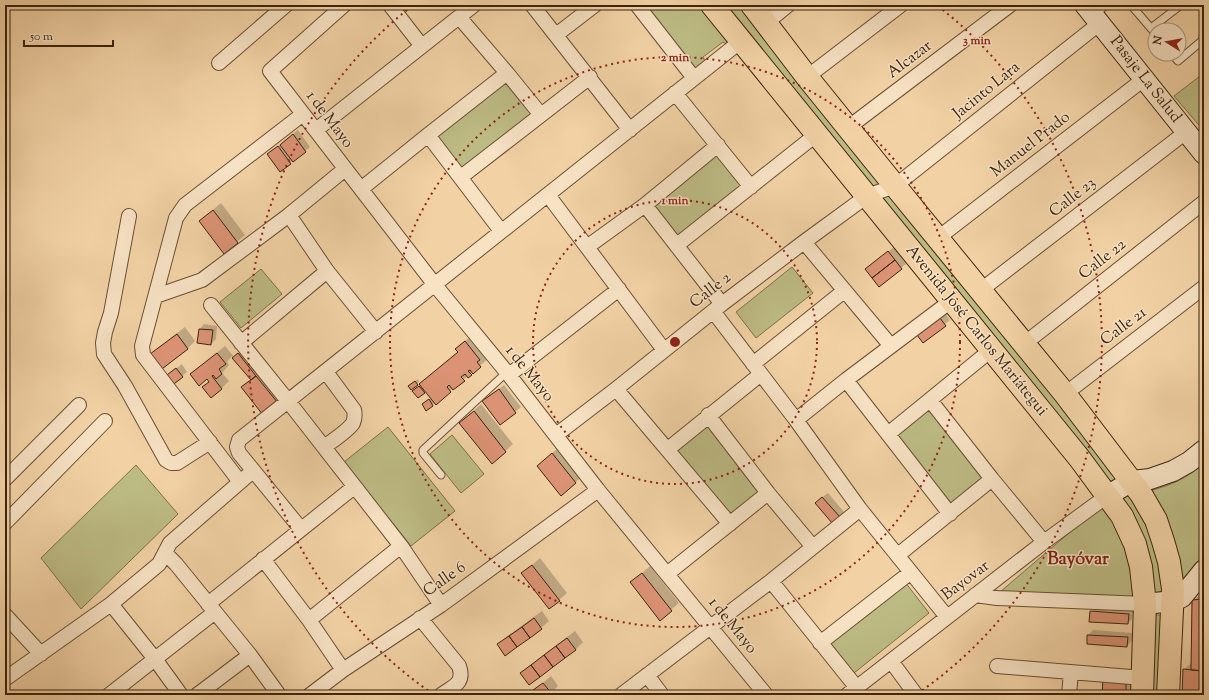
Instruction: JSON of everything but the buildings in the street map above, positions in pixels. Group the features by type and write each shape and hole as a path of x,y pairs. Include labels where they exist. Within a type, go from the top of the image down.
{"main road":[{"name":"Avenida José Carlos Mariátegui","path":"712,5 1080,459 1122,516 1135,544 1141,567 1145,604 1143,687"},
{"name":"Avenida José Carlos Mariátegui","path":"752,5 807,77 1065,394 1141,494 1156,520 1169,562 1173,589 1168,695"},
{"name":"Pasaje La Salud","path":"1096,12 1144,79 1204,154"},
{"path":"1107,496 1132,481 1150,478 1173,471 1189,462 1204,450"},
{"path":"1145,604 1173,601 1182,597 1203,575"}],"street":[{"path":"218,63 286,5"},
{"name":"1 de Mayo","path":"344,5 270,70 435,285 508,374 598,490 766,695"},
{"path":"390,5 421,46"},
{"path":"316,130 474,5"},
{"path":"532,5 630,130"},
{"path":"556,35 595,5"},
{"path":"637,5 694,78"},
{"path":"766,23 788,5"},
{"path":"807,77 901,5"},
{"name":"Alcazar","path":"849,127 1010,5"},
{"name":"Jacinto Lara","path":"895,186 1096,12"},
{"path":"459,17 541,115"},
{"path":"301,529 239,453 237,446 239,440 741,41"},
{"path":"361,189 507,73"},
{"path":"460,177 590,78"},
{"name":"Manuel Prado","path":"938,238 1144,79"},
{"path":"675,93 751,187"},
{"path":"240,482 143,355 142,346 176,218 185,206 303,114"},
{"name":"Calle 23","path":"981,290 1186,132"},
{"path":"677,245 817,134"},
{"path":"428,135 501,231"},
{"path":"587,247 645,204 718,145"},
{"path":"156,296 202,280 289,215 345,169"},
{"name":"Calle 2","path":"556,435 804,242 867,196 895,186"},
{"path":"548,195 664,350"},
{"name":"Calle 22","path":"1024,344 1204,202"},
{"path":"645,204 677,245 757,369 860,509 947,617"},
{"path":"289,215 327,271 376,332"},
{"path":"129,216 114,298 103,343 104,354 125,386 166,460 171,463 177,463 210,442"},
{"path":"804,242 891,346"},
{"path":"242,343 327,271"},
{"name":"Calle 21","path":"1065,394 1204,287"},
{"path":"508,374 619,289"},
{"path":"668,448 708,415 844,291"},
{"path":"796,420 846,380 951,301"},
{"path":"211,305 401,546 441,605"},
{"path":"888,434 991,350"},
{"path":"324,447 353,423 355,416 354,410 326,372"},
{"path":"846,380 950,514"},
{"path":"616,389 668,448 730,524"},
{"path":"930,400 1044,542"},
{"path":"5,479 79,405"},
{"path":"708,415 768,494 812,547"},
{"path":"5,523 105,421"},
{"path":"5,679 112,604 159,564 170,543 254,470"},
{"path":"898,556 992,479"},
{"path":"109,695 155,659 263,560 354,487"},
{"name":"Calle 6","path":"310,695 343,670 441,605 598,490"},
{"path":"667,574 768,494"},
{"name":"Bayovar","path":"852,691 1044,542 1107,496"},
{"path":"621,695 771,581 860,509"},
{"path":"309,620 401,546"},
{"path":"165,553 176,564 250,655 279,695"},
{"path":"263,560 309,620 343,670"},
{"path":"820,643 911,572"},
{"path":"771,581 820,643 852,691"},
{"path":"976,596 1145,604"},
{"path":"112,604 181,695"},
{"path":"5,615 41,654"},
{"path":"420,618 460,666 462,674 459,682 441,695"},
{"path":"197,695 250,655"},
{"path":"891,661 916,695"},
{"path":"997,666 1070,672 1143,687"},
{"path":"1069,695 1070,672"},
{"path":"647,675 662,695"}],"lane":[{"path":"1132,5 1147,24"},
{"path":"1163,22 1181,5"},
{"path":"1187,53 1204,39"},
{"path":"441,475 423,453 423,450 508,374"}],"shaded area":[{"path":"641,5 705,5 732,38 726,44 723,42 703,57 706,63 697,73"},
{"path":"723,5 739,5 1123,476 1111,484"},
{"path":"1204,73 1204,131 1174,96"},
{"path":"505,78 535,115 464,171 433,134"},
{"path":"718,148 749,185 677,239 650,206"},
{"path":"792,267 813,293 756,338 736,312"},
{"path":"261,269 282,294 241,328 220,302"},
{"path":"928,406 985,475 949,505 892,435"},
{"path":"708,422 762,494 731,518 675,450"},
{"path":"388,427 455,511 411,546 344,462"},
{"path":"452,435 484,474 461,493 430,454"},
{"path":"1204,463 1204,560 1183,583 1149,491 1178,481"},
{"path":"136,465 178,514 81,609 41,558"},
{"path":"1130,486 1150,521 1167,597 1153,596 1152,567 1148,550 1138,528 1117,493"},
{"path":"1103,504 1120,531 1138,598 1000,592"},
{"path":"905,582 929,613 854,673 829,641"},
{"path":"1152,615 1165,615 1161,695 1148,695"}],"district":[{"name":"Bayóvar","path":"1078,560"}]}
